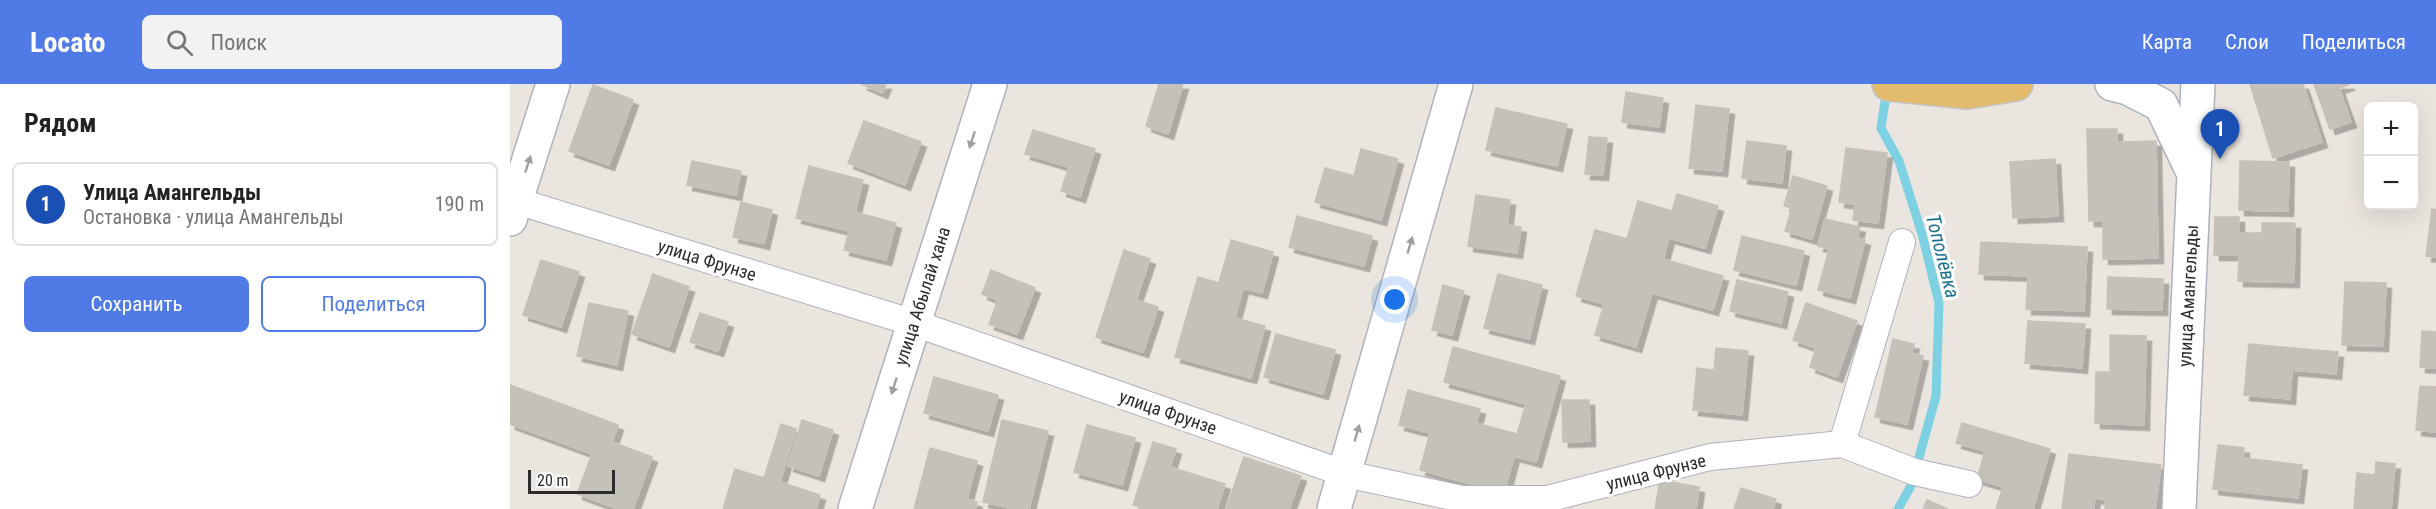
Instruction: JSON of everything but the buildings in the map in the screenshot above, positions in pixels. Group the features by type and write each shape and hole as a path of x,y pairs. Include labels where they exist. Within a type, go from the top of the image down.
{"main road":[{"path":"1889,84 1968,92 2016,84"}],"street":[{"path":"512,206 553,84"},
{"name":"улица Абылай хана","path":"855,509 990,84"},
{"path":"1334,509 1346,474 1456,84"},
{"path":"2112,84 2128,88 2160,105 2194,174"},
{"name":"улица Амангельды","path":"2179,509 2198,84"},
{"name":"улица Фрунзе","path":"512,206 914,323 1346,474 1462,499 1547,499 1710,458 1842,444 1915,472 1969,484"},
{"path":"1842,444 1902,242"}],"waterway":[{"name":"Тополёвка","path":"1887,88 1881,128 1899,161 1922,234 1939,303 1936,396 1911,486 1898,509"}],"place":[{"name":"Улица Амангельды","path":"2220,159"}]}
